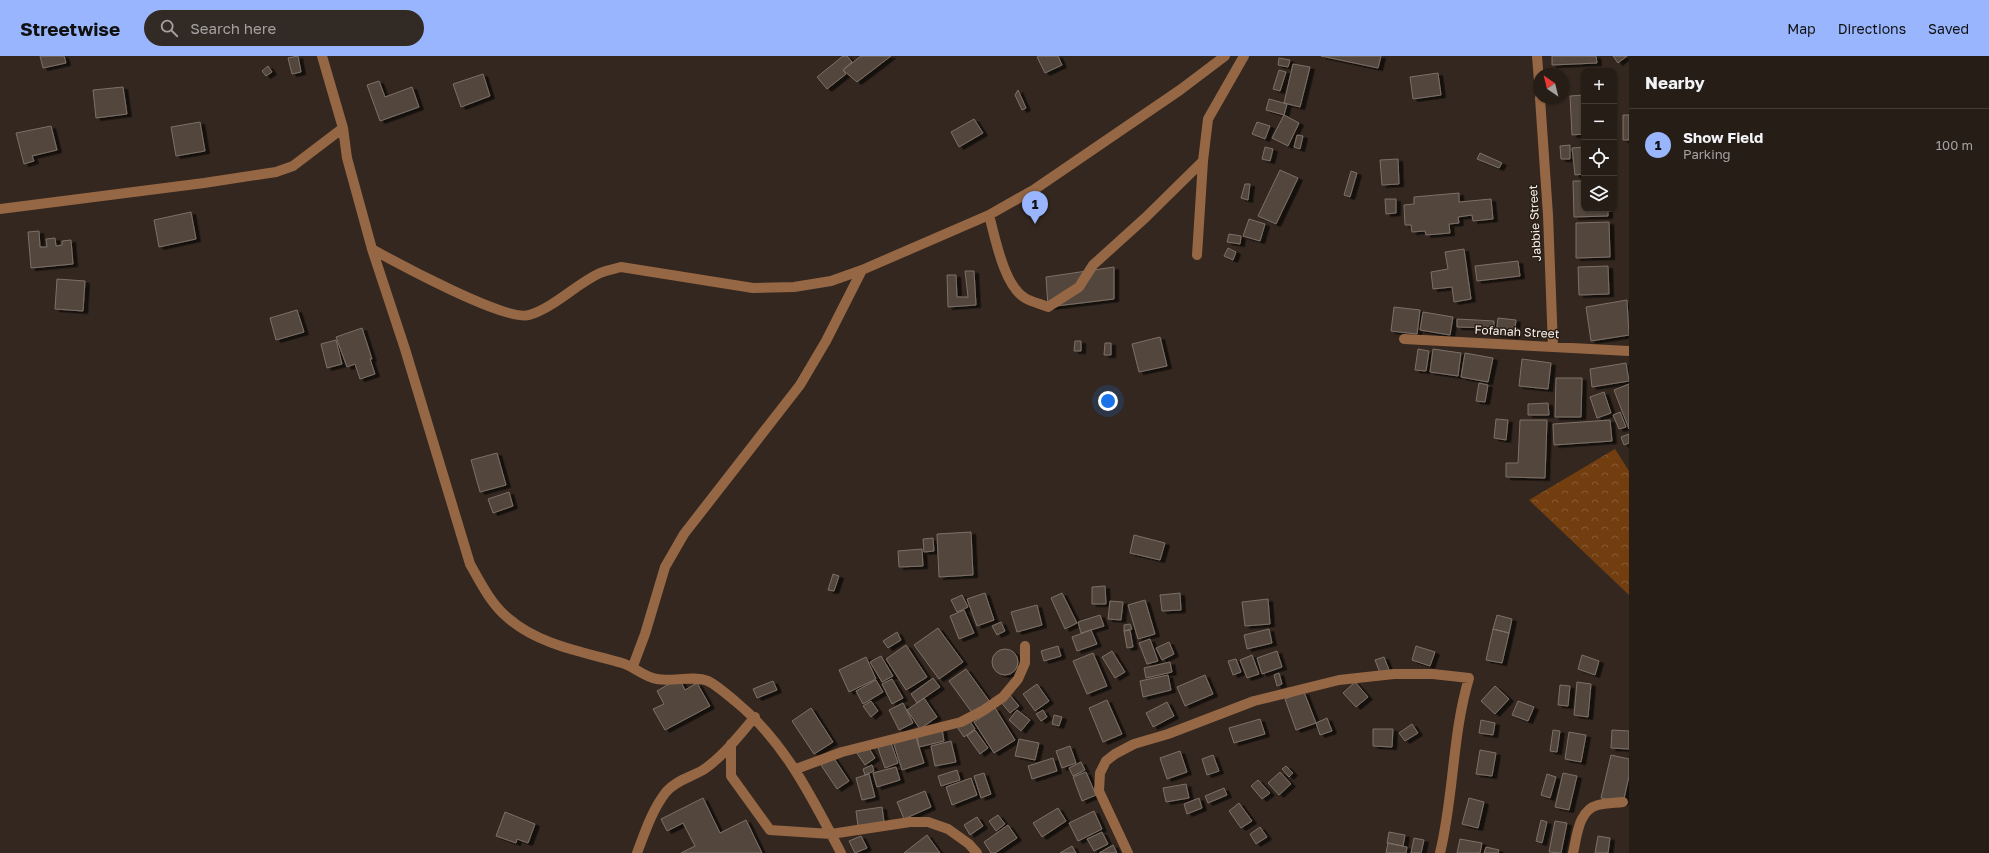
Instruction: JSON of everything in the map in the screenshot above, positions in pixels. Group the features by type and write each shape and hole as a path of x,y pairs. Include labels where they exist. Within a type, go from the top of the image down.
{"street":[{"path":"322,56 344,128 347,158 372,249 405,348 470,564 485,590 507,618 533,635 558,645 633,666 646,675 656,679 670,681 696,679 707,681 755,717 796,769 841,853"},
{"path":"372,249 423,277 512,314 528,315 540,310 601,272 621,267 753,288 794,287 831,281 862,270 989,215 1035,189 1225,56"},
{"path":"1197,255 1203,161 1208,119 1244,56"},
{"path":"1537,56 1538,68"},
{"name":"Jabbie Street","path":"1540,104 1548,215 1553,347"},
{"path":"0,210 276,172 293,166 344,128"},
{"path":"989,215 1001,259 1010,281 1024,297 1048,307 1079,287 1093,265 1145,218 1203,161"},
{"path":"633,666 645,634 665,567 684,534 800,385 826,341 862,270"},
{"name":"Fofanah Street","path":"1404,339 1629,351"},
{"path":"796,769 842,752 961,722 984,710 1003,697 1018,679 1025,663 1025,646"},
{"path":"1128,853 1099,791 1100,773 1106,761 1115,754 1134,744 1168,734 1254,701 1339,680 1394,674 1433,674 1468,678 1462,702 1447,825 1440,853"},
{"path":"637,853 657,805 667,790 679,781 703,770 719,757 755,717"},
{"path":"731,744 731,776 770,830 831,834 910,822 928,822 948,829 969,844 977,853"},
{"path":"1573,853 1581,818 1588,810 1597,805 1623,802"}],"green space":[{"path":"1615,449 1629,471 1629,595 1529,500"}],"building":[{"path":"40,56 64,56 66,63 43,68"},
{"path":"298,56 301,72 292,74 288,58"},
{"path":"843,56 847,56 852,62 843,70 846,74 827,89 817,77"},
{"path":"861,56 891,56 857,82 843,70"},
{"path":"1058,56 1062,65 1045,73 1037,57"},
{"path":"1321,56 1381,56 1378,68"},
{"path":"1552,56 1596,56 1597,63 1552,65"},
{"path":"1613,56 1627,56 1618,63"},
{"path":"1279,58 1290,60 1288,67 1278,65"},
{"path":"1293,64 1310,67 1300,107 1284,103"},
{"path":"268,66 272,72 266,76 262,71"},
{"path":"1279,70 1286,72 1280,91 1273,89"},
{"path":"1438,73 1441,95 1413,99 1410,77"},
{"path":"483,74 490,96 461,107 453,84"},
{"path":"379,81 385,97 412,87 419,107 380,121 367,85"},
{"path":"123,87 127,114 96,118 93,90"},
{"path":"1018,90 1026,108 1022,110 1015,95"},
{"path":"1581,95 1581,134 1572,135 1570,96"},
{"path":"1269,99 1287,104 1284,115 1266,110"},
{"path":"1284,115 1299,123 1288,146 1272,138"},
{"path":"1623,115 1629,115 1629,140 1623,140"},
{"path":"974,119 983,133 959,147 951,132"},
{"path":"200,122 205,151 176,156 171,127"},
{"path":"1257,122 1270,126 1265,139 1252,134"},
{"path":"51,126 57,150 32,156 34,161 24,164 16,133"},
{"path":"1297,135 1303,136 1300,149 1294,147"},
{"path":"1570,145 1570,159 1561,159 1560,146"},
{"path":"1265,147 1273,149 1270,161 1262,159"},
{"path":"1581,147 1581,174 1575,175 1572,148"},
{"path":"1480,153 1502,163 1499,168 1477,159"},
{"path":"1398,159 1399,184 1382,185 1380,160"},
{"path":"1280,170 1298,178 1276,224 1258,216"},
{"path":"1351,171 1357,173 1350,197 1344,195"},
{"path":"1573,181 1581,181 1581,212 1608,212 1608,216 1574,217"},
{"path":"1245,184 1250,184 1248,200 1241,198"},
{"path":"1459,193 1459,202 1491,199 1493,219 1473,221 1472,215 1458,217 1459,223 1449,224 1450,233 1426,235 1425,231 1412,232 1411,225 1405,225 1404,205 1414,204 1414,197"},
{"path":"1385,199 1396,199 1396,213 1386,214"},
{"path":"191,212 196,239 159,247 154,220"},
{"path":"1249,219 1265,224 1260,241 1243,236"},
{"path":"1609,222 1610,257 1576,258 1576,223"},
{"path":"39,231 40,247 47,247 46,239 55,238 56,246 62,245 62,241 71,240 73,264 31,268 28,232"},
{"path":"1229,234 1241,236 1240,244 1227,242"},
{"path":"1228,248 1236,252 1233,260 1224,256"},
{"path":"1464,249 1471,299 1454,302 1452,287 1433,289 1431,272 1448,269 1445,252"},
{"path":"1518,261 1520,276 1477,281 1475,266"},
{"path":"1608,266 1609,294 1579,295 1578,267"},
{"path":"1114,267 1114,299 1048,307 1046,277"},
{"path":"965,271 974,271 976,305 948,307 947,275 956,275 957,297 968,297"},
{"path":"57,279 85,281 83,311 55,309"},
{"path":"1627,300 1629,335 1591,341 1586,307"},
{"path":"1394,307 1420,310 1417,334 1391,331"},
{"path":"297,310 304,332 276,340 270,318"},
{"path":"1423,312 1453,317 1450,335 1420,330"},
{"path":"1498,318 1516,320 1514,336 1496,334"},
{"path":"1457,319 1494,321 1494,328 1457,327"},
{"path":"362,328 375,374 360,379 355,364 347,367 336,337"},
{"path":"1160,337 1167,366 1139,372 1132,344"},
{"path":"336,340 342,364 327,368 321,344"},
{"path":"1075,341 1081,341 1081,351 1074,351"},
{"path":"1105,343 1111,343 1111,355 1104,355"},
{"path":"1418,349 1429,351 1426,371 1415,370"},
{"path":"1433,349 1461,353 1458,376 1430,372"},
{"path":"1465,353 1493,358 1488,382 1461,377"},
{"path":"1522,359 1551,363 1548,389 1519,386"},
{"path":"1626,363 1629,381 1592,387 1590,369"},
{"path":"1556,378 1582,378 1581,417 1555,417"},
{"path":"1479,383 1488,385 1485,402 1476,401"},
{"path":"1629,384 1629,429 1614,390"},
{"path":"1604,392 1611,413 1597,418 1590,397"},
{"path":"1548,403 1549,415 1528,415 1528,404"},
{"path":"1620,412 1626,427 1619,429 1613,415"},
{"path":"1496,419 1508,420 1506,440 1494,438"},
{"path":"1520,420 1547,420 1545,478 1506,477 1506,463 1518,463"},
{"path":"1610,420 1612,441 1554,445 1553,424"},
{"path":"1629,434 1629,443 1624,445 1621,437"},
{"path":"497,453 506,485 480,492 471,460"},
{"path":"509,492 513,506 493,513 488,499"},
{"path":"971,532 973,575 939,577 937,534"},
{"path":"1134,535 1165,543 1160,560 1130,553"},
{"path":"933,538 934,551 924,552 923,539"},
{"path":"922,549 923,566 899,567 898,551"},
{"path":"833,574 839,576 834,591 828,590"},
{"path":"1105,586 1106,604 1092,604 1092,587"},
{"path":"985,593 994,620 977,626 967,599"},
{"path":"1062,593 1077,623 1065,629 1051,598"},
{"path":"1180,593 1181,610 1162,611 1160,595"},
{"path":"962,595 968,607 957,612 951,600"},
{"path":"1268,599 1270,624 1245,626 1242,602"},
{"path":"1145,600 1155,634 1138,639 1128,605"},
{"path":"1110,601 1123,602 1121,620 1108,619"},
{"path":"1037,605 1042,625 1017,632 1011,612"},
{"path":"964,610 974,633 959,639 950,616"},
{"path":"1100,615 1104,626 1081,633 1078,622"},
{"path":"1497,615 1512,619 1509,633 1493,629"},
{"path":"1001,622 1005,631 997,635 992,626"},
{"path":"1130,624 1132,629 1124,631 1124,625"},
{"path":"938,628 963,662 939,679 914,645"},
{"path":"1269,629 1272,643 1247,649 1244,635"},
{"path":"1493,629 1509,633 1502,663 1486,660"},
{"path":"1091,630 1097,644 1077,651 1072,637"},
{"path":"1130,630 1133,647 1127,648 1124,631"},
{"path":"897,632 901,640 888,648 883,641"},
{"path":"1150,639 1158,661 1147,664 1139,643"},
{"path":"1169,642 1174,654 1162,660 1156,648"},
{"path":"906,645 927,677 906,690 886,659"},
{"path":"1058,646 1061,656 1044,661 1041,651"},
{"path":"1416,646 1435,652 1430,666 1412,660"},
{"path":"1005,649 1014,653 1018,662 1014,671 1005,675 996,671 992,662 996,653"},
{"path":"1112,651 1125,672 1115,678 1102,657"},
{"path":"1277,651 1282,667 1262,674 1257,658"},
{"path":"1093,653 1107,686 1087,694 1073,661"},
{"path":"1252,655 1259,674 1247,678 1240,660"},
{"path":"1582,655 1599,661 1595,675 1578,669"},
{"path":"881,656 893,676 882,682 870,662"},
{"path":"866,657 876,679 849,692 839,670"},
{"path":"1384,657 1389,670 1380,673 1375,660"},
{"path":"1236,659 1241,672 1233,675 1228,661"},
{"path":"1170,662 1172,672 1146,678 1144,668"},
{"path":"966,669 990,702 973,714 949,681"},
{"path":"1279,673 1282,684 1277,686 1274,675"},
{"path":"1168,675 1171,690 1143,697 1140,681"},
{"path":"1205,675 1213,694 1185,706 1177,687"},
{"path":"679,678 685,690 697,683 710,706 665,730 653,709 664,704 657,691"},
{"path":"933,678 940,687 917,703 911,694"},
{"path":"892,679 903,698 892,704 882,684"},
{"path":"876,680 883,692 863,704 856,691"},
{"path":"773,681 777,690 757,698 753,689"},
{"path":"1355,682 1368,697 1356,707 1343,693"},
{"path":"1577,682 1591,684 1588,717 1574,715"},
{"path":"1037,684 1049,701 1035,711 1023,694"},
{"path":"1560,685 1570,686 1568,706 1558,705"},
{"path":"1495,686 1509,699 1495,714 1481,701"},
{"path":"1304,692 1316,723 1296,730 1285,699"},
{"path":"1009,694 1019,706 1010,713 1000,701"},
{"path":"924,698 937,717 920,729 907,710"},
{"path":"1107,700 1122,734 1103,742 1089,708"},
{"path":"871,701 878,711 871,717 863,706"},
{"path":"1518,701 1534,707 1528,721 1512,715"},
{"path":"1167,702 1174,716 1153,727 1146,713"},
{"path":"903,703 913,723 899,730 889,710"},
{"path":"811,708 833,742 814,754 792,721"},
{"path":"995,708 1015,740 994,753 974,722"},
{"path":"1017,710 1030,720 1021,731 1009,720"},
{"path":"1043,710 1047,717 1041,721 1036,714"},
{"path":"1054,715 1062,717 1059,726 1052,724"},
{"path":"1327,718 1332,731 1320,735 1316,723"},
{"path":"1260,719 1265,734 1234,743 1229,728"},
{"path":"969,720 975,729 964,737 957,727"},
{"path":"1481,720 1495,723 1493,735 1479,733"},
{"path":"1412,724 1418,733 1405,741 1399,733"},
{"path":"942,729 944,741 919,747 917,736"},
{"path":"1373,729 1393,729 1392,747 1373,746"},
{"path":"975,730 988,748 980,754 967,736"},
{"path":"1553,730 1560,731 1557,752 1550,751"},
{"path":"1612,730 1629,731 1629,749 1611,748"},
{"path":"1569,732 1586,735 1581,762 1565,759"},
{"path":"915,734 924,763 902,770 893,741"},
{"path":"1019,739 1039,743 1035,760 1015,756"},
{"path":"890,740 898,763 885,768 877,745"},
{"path":"951,741 956,762 935,766 931,746"},
{"path":"867,745 875,758 865,765 856,752"},
{"path":"1070,746 1076,763 1062,768 1056,751"},
{"path":"1480,750 1496,753 1492,776 1476,774"},
{"path":"1180,751 1187,772 1167,779 1160,758"},
{"path":"1213,755 1219,771 1207,775 1202,759"},
{"path":"1611,755 1629,759 1629,776 1623,803 1601,798"},
{"path":"833,757 849,781 837,789 821,765"},
{"path":"1053,758 1057,771 1032,779 1028,766"},
{"path":"1081,762 1085,770 1073,776 1069,768"},
{"path":"872,765 874,771 865,775 863,769"},
{"path":"1286,766 1293,773 1289,777 1282,769"},
{"path":"896,767 900,780 877,787 873,773"},
{"path":"957,770 960,780 941,786 938,776"},
{"path":"1086,772 1096,795 1082,801 1073,777"},
{"path":"1280,772 1291,784 1279,795 1268,783"},
{"path":"984,773 991,794 981,798 974,776"},
{"path":"1563,773 1577,776 1569,810 1555,807"},
{"path":"869,774 875,797 862,800 856,778"},
{"path":"1547,774 1556,777 1550,798 1541,795"},
{"path":"971,778 977,795 952,805 946,787"},
{"path":"1258,780 1270,793 1262,799 1251,786"},
{"path":"1186,784 1189,798 1166,802 1163,788"},
{"path":"1224,788 1227,795 1208,803 1205,796"},
{"path":"925,791 931,807 904,819 897,802"},
{"path":"703,798 720,833 746,820 762,853 681,853 695,846 683,823 667,831 661,819"},
{"path":"1199,798 1202,808 1187,814 1184,804"},
{"path":"1469,798 1484,802 1478,828 1462,824"},
{"path":"1239,803 1252,821 1241,828 1229,811"},
{"path":"882,807 884,822 858,826 856,811"},
{"path":"1058,808 1066,821 1042,837 1033,823"},
{"path":"1094,811 1102,829 1078,841 1069,823"},
{"path":"505,812 535,824 528,843 517,839 516,843 496,836"},
{"path":"998,815 1005,824 996,831 989,821"},
{"path":"977,817 983,826 970,835 964,825"},
{"path":"1541,820 1547,822 1542,843 1536,841"},
{"path":"1555,821 1567,823 1561,853 1549,852"},
{"path":"1008,825 1017,838 995,853 991,853 984,842"},
{"path":"1260,827 1267,837 1256,844 1250,834"},
{"path":"1102,832 1108,844 1094,851 1087,839"},
{"path":"1389,832 1405,835 1403,846 1387,843"},
{"path":"927,835 940,853 904,853"},
{"path":"861,836 867,848 855,853 849,841"},
{"path":"1598,836 1610,838 1608,853 1595,853"},
{"path":"1414,838 1424,840 1421,853 1411,853"},
{"path":"1460,839 1482,843 1480,853 1457,853"},
{"path":"1388,843 1407,847 1406,853 1386,853"},
{"path":"1113,845 1117,853 1099,853"},
{"path":"1072,846 1076,853 1060,853"},
{"path":"1486,847 1499,850 1498,853 1484,853"}],"place":[{"name":"Show Field","path":"1035,224"}]}
